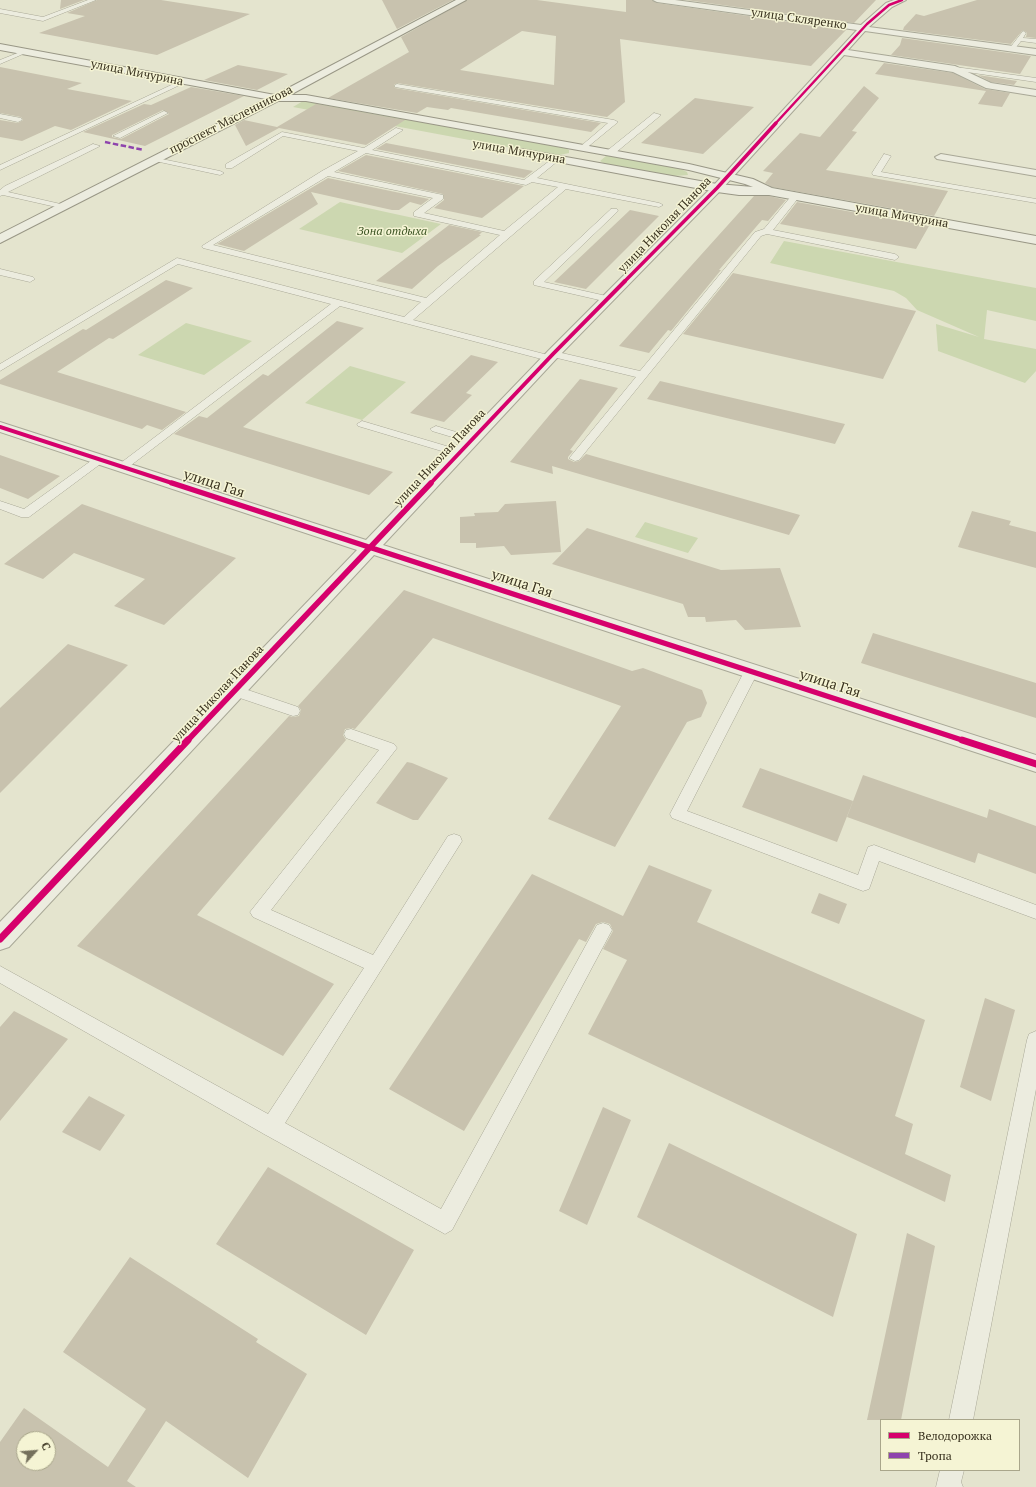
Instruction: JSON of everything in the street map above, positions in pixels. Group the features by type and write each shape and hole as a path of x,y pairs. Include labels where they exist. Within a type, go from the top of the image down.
{"street":[{"name":"проспект Масленникова","path":"0,239 462,0"},
{"name":"улица Скляренко","path":"657,0 1036,52"},
{"name":"улица Николая Панова","path":"871,8 902,0"},
{"name":"улица Николая Панова","path":"0,939 551,356 717,188 863,28 889,5 902,0"},
{"path":"821,22 841,17"},
{"name":"улица Мичурина","path":"0,46 182,82 274,98 306,98 611,152 728,175 749,181 769,191"},
{"path":"841,52 955,69 989,86 1036,93"},
{"path":"274,98 287,109"},
{"path":"384,127 403,130"},
{"name":"улица Мичурина","path":"508,150 717,188 739,191 769,191 1036,240"},
{"path":"941,157 1036,173"},
{"name":"улица Гая","path":"0,427 1036,764"}],"lane":[{"path":"0,12 43,19 93,0"},
{"path":"1012,49 1023,33"},
{"path":"1019,39 1036,41"},
{"path":"0,62 27,51"},
{"path":"955,69 1036,80"},
{"path":"0,168 182,82"},
{"path":"397,86 614,122 575,162"},
{"path":"117,136 164,113 129,106"},
{"path":"611,152 656,115"},
{"path":"0,116 18,120"},
{"path":"403,130 325,173 206,246 428,301"},
{"path":"229,166 282,134 526,183 556,158"},
{"path":"1,193 8,188 96,146"},
{"path":"887,156 876,173 1036,201"},
{"path":"154,159 220,173"},
{"path":"325,173 440,197 417,214 506,234"},
{"path":"530,179 659,205"},
{"path":"406,321 564,186"},
{"path":"1,193 62,207"},
{"path":"575,458 758,234 766,231 795,196"},
{"path":"608,298 537,283 614,211"},
{"path":"766,231 895,257"},
{"path":"0,368 176,261 406,321 551,356 642,375"},
{"path":"0,272 30,279"},
{"path":"122,467 339,303"},
{"path":"362,424 459,453"},
{"path":"436,430 472,440"},
{"path":"0,506 25,514 99,460"},
{"path":"751,672 678,814 863,884 874,852 1036,912"},
{"path":"236,691 293,711"},
{"path":"351,734 389,748 259,912 376,965"},
{"path":"271,1127 454,841"},
{"path":"0,974 445,1223 603,930"},
{"path":"961,1419 1036,1040"},
{"path":"951,1487 948,1486 952,1471"}],"green space":[{"path":"303,101 563,147 569,150 569,153 555,156 293,107"},
{"path":"606,156 614,156 679,168 687,172 688,175 674,176 605,164 600,161"},
{"name":"Зона отдыха","path":"340,202 441,224 402,253 299,229"},
{"path":"784,241 1036,288 1036,321 987,310 984,339 1036,349 1036,371 1025,383 938,351 936,324 979,337 917,310 906,298 894,291 770,263"},
{"path":"186,323 252,341 204,375 138,355"},
{"path":"350,366 406,382 362,420 305,403"},
{"path":"645,522 698,538 688,553 635,537"}],"building":[{"path":"61,0 84,0 60,9"},
{"path":"97,0 161,0 250,14 157,55 39,33 85,16 67,13"},
{"path":"382,0 453,0 397,29"},
{"path":"467,0 537,0 626,12 626,0 652,0 657,3 846,30 811,66 620,39 625,102 607,117 397,83 394,85 395,88 601,123 591,132 451,108 448,110 427,107 417,113 328,98 409,52 401,37","holes":["522,31 556,36 554,85 460,70"]},
{"path":"686,0 876,0 854,23"},
{"path":"977,0 1036,0 1036,38 1026,37 1027,33 1023,30 1011,44 903,30 916,14 924,16"},
{"path":"902,38 1031,56 1020,74 891,55 900,45"},
{"path":"884,63 953,73 985,89 1010,93 1002,107 978,104 986,91 875,74"},
{"path":"238,65 288,74 257,90 204,80"},
{"path":"0,67 82,83 67,89 132,101 71,130 55,126 22,141 0,137 0,120 18,123 23,120 21,117 0,113"},
{"path":"978,75 1017,81 1014,85 991,82"},
{"path":"864,86 879,98 852,131 857,132 826,170 948,191 934,216 772,187 765,183 773,173 763,171 800,133 820,137"},
{"path":"191,87 244,96 145,146 83,132 144,104 151,105","holes":["163,110 169,114 121,139 112,137 112,135"]},
{"path":"695,98 754,107 703,154 641,143"},
{"path":"316,104 405,120 366,145 279,128 246,146 235,125 244,120 277,127"},
{"path":"386,143 533,171 524,178 376,149"},
{"path":"366,155 524,186 482,218 434,208 444,200 443,194 338,171"},
{"path":"328,178 429,199 421,205 410,202 399,210 392,210 311,192 318,204 244,251 217,244"},
{"path":"754,196 769,196 786,200 768,221 762,220 719,270 721,270 671,331 668,330 649,353 619,346"},
{"path":"797,202 929,226 916,249 780,224"},
{"path":"630,210 659,216 586,289 554,282"},
{"path":"449,225 482,232 479,235 481,235 438,266 412,289 376,281"},
{"path":"733,273 916,311 883,379 683,334"},
{"path":"166,280 193,288 113,339 109,338 57,372 186,412 162,430 147,425 142,429 0,384 0,380 83,329 86,330"},
{"path":"337,321 364,328 243,427 393,472 369,495 174,434 199,416 207,418 263,374 268,376"},
{"path":"471,355 498,362 466,393 472,395 444,422 410,413"},
{"path":"580,379 618,388 570,450 573,451 568,459 574,462 579,461 586,454 800,515 789,535 552,466 553,474 510,462"},
{"path":"660,381 845,424 835,444 647,399"},
{"path":"0,455 60,476 28,499 0,488"},
{"path":"556,501 561,552 511,555 504,546 476,548 476,543 460,543 460,517 475,516 474,513 498,512 505,504"},
{"path":"82,504 236,558 164,625 114,606 145,579 74,553 43,579 4,564"},
{"path":"972,511 1011,521 1009,525 1036,532 1036,568 958,547"},
{"path":"587,528 721,570 780,568 801,627 745,630 736,620 706,622 705,617 688,617 683,604 552,564"},
{"path":"404,590 632,671 643,668 702,690 707,703 701,717 687,722 615,847 548,819 621,706 433,638 355,729 345,729 343,735 346,740 197,915 334,984 283,1056 77,946 289,716 299,716 301,710 298,706"},
{"path":"873,633 1036,683 1036,718 861,663"},
{"path":"68,644 128,665 0,793 0,708"},
{"path":"407,762 448,778 418,820 413,820 376,803"},
{"path":"760,768 853,801 837,842 742,807"},
{"path":"863,775 987,818 989,809 1036,826 1036,874 978,853 975,863 847,817"},
{"path":"649,865 712,890 697,922 925,1020 895,1116 913,1124 905,1154 951,1175 945,1202 588,1034 627,960 603,949 613,931 610,924 603,922 596,924 586,942 579,939 464,1131 389,1089 532,874 623,916"},
{"path":"819,893 847,904 839,924 811,913"},
{"path":"985,998 1015,1010 991,1101 960,1087"},
{"path":"14,1011 68,1039 0,1121 0,1027"},
{"path":"89,1096 125,1115 100,1151 62,1132"},
{"path":"603,1107 631,1120 587,1225 559,1211"},
{"path":"669,1143 857,1234 833,1317 637,1217"},
{"path":"268,1167 414,1250 366,1335 216,1244"},
{"path":"907,1233 935,1246 901,1419 867,1420"},
{"path":"130,1257 258,1339 256,1342 307,1374 248,1478 166,1421 127,1481 136,1487 0,1487 0,1442 24,1408 108,1467 146,1409 63,1352"}],"marked path":[{"path":"105,142 144,150"}],"cycle path":[{"path":"0,939 553,354 717,188 867,24 889,5 902,0"},
{"path":"0,427 1036,764"}]}
